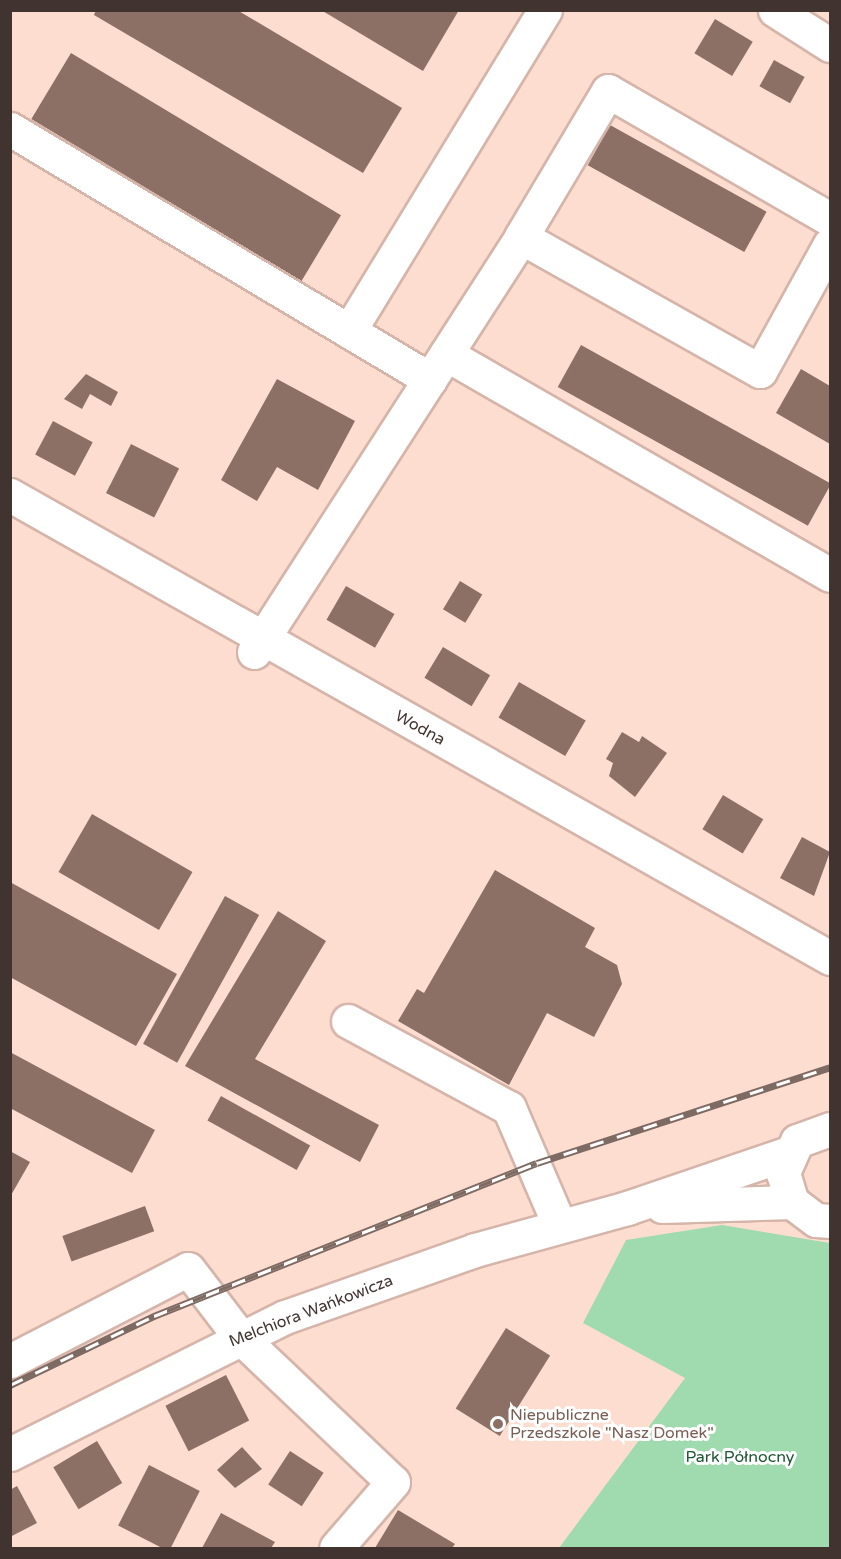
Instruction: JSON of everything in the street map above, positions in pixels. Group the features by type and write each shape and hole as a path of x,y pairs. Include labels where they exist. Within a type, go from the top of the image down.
{"street":[{"path":"349,331 545,10"},
{"path":"775,10 831,45"},
{"path":"258,646 521,237 608,91 831,219"},
{"path":"10,129 349,331 438,367 831,575"},
{"path":"521,237 760,371 831,244"},
{"name":"Wodna","path":"10,495 258,646 831,958"},
{"path":"348,1021 509,1108 559,1224"},
{"path":"828,1127 797,1141 789,1153 784,1183 792,1202 816,1220 831,1221"},
{"name":"Melchiora Wańkowicza","path":"10,1454 238,1336 559,1224 627,1208 789,1153"},
{"name":"Melchiora Wańkowicza","path":"627,1208 792,1202"},
{"path":"10,1361 188,1269 238,1336 393,1482 336,1548"}],"green space":[{"name":"Park Północny","path":"722,1225 830,1243 830,1548 559,1548 685,1378 583,1323 626,1240"}],"building":[{"path":"96,10 237,10 402,108 363,173 94,15"},
{"path":"321,10 459,10 423,71"},
{"path":"715,19 753,42 732,76 694,53"},
{"path":"71,53 341,215 301,281 31,119"},
{"path":"774,60 805,77 790,103 759,86"},
{"path":"610,125 767,212 744,252 588,165"},
{"path":"581,345 830,483 808,526 558,387"},
{"path":"801,369 830,386 830,444 776,413"},
{"path":"86,374 118,392 111,406 90,394 82,409 64,399"},
{"path":"277,379 355,421 318,490 277,467 257,501 221,480"},
{"path":"53,421 93,442 75,476 35,455"},
{"path":"131,444 179,469 154,518 106,493"},
{"path":"460,581 482,594 465,623 443,609"},
{"path":"346,586 394,614 375,648 326,620"},
{"path":"443,647 490,675 472,706 424,678"},
{"path":"519,682 586,720 565,756 498,718"},
{"path":"622,732 639,742 642,736 667,753 635,797 609,776 613,763 606,759"},
{"path":"723,795 763,819 743,853 702,829"},
{"path":"92,814 192,872 159,930 58,872"},
{"path":"802,837 830,852 814,896 780,878"},
{"path":"495,870 595,928 585,947 617,965 622,984 594,1037 547,1013 509,1085 398,1021 417,989 424,993"},
{"path":"10,882 177,974 136,1046 10,977"},
{"path":"225,896 259,915 177,1063 143,1044"},
{"path":"278,911 326,941 255,1059 379,1125 360,1162 185,1066"},
{"path":"10,1052 155,1130 132,1173 10,1108"},
{"path":"221,1096 310,1145 297,1170 207,1120"},
{"path":"10,1151 30,1162 10,1197"},
{"path":"145,1206 154,1231 72,1261 62,1236"},
{"path":"506,1328 550,1356 500,1436 456,1409"},
{"path":"226,1375 249,1420 189,1451 165,1406"},
{"path":"97,1441 122,1483 79,1509 53,1467"},
{"path":"242,1447 262,1469 235,1488 217,1470"},
{"path":"290,1451 324,1473 302,1506 268,1485"},
{"path":"149,1465 200,1491 171,1548 162,1548 118,1526"},
{"path":"17,1486 37,1523 10,1537 10,1490"},
{"path":"398,1510 455,1544 452,1548 375,1548"},
{"path":"221,1513 275,1542 271,1548 202,1548"}],"railway":[{"path":"10,1385 154,1316 537,1163 830,1067"}],"place":[{"name":"Niepubliczne Przedszkole \"Nasz Domek\"","path":"498,1424"}]}
